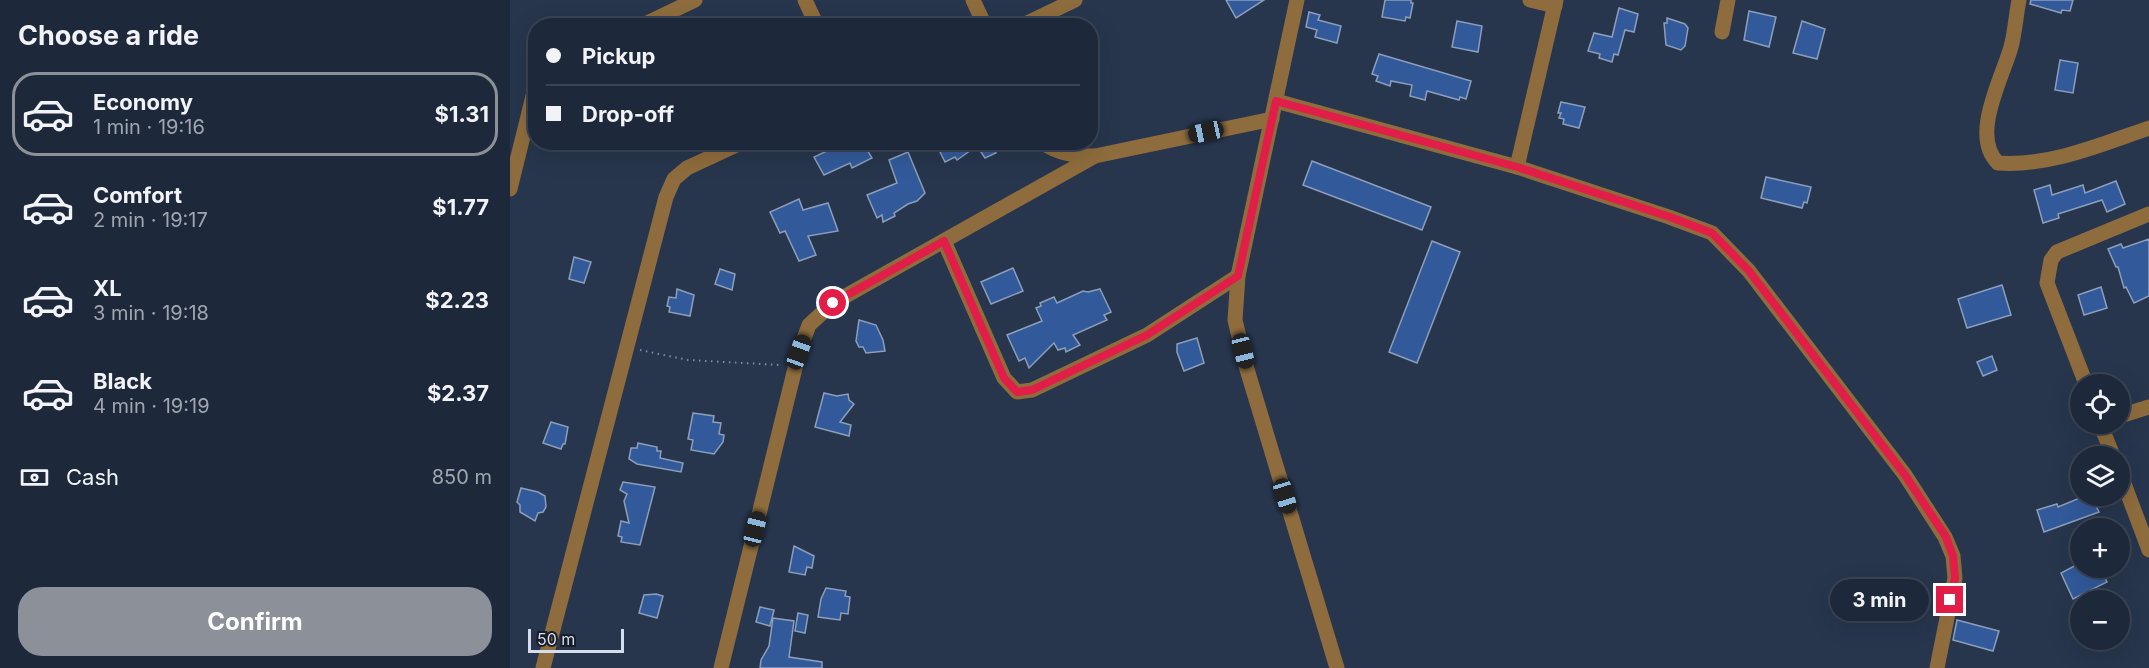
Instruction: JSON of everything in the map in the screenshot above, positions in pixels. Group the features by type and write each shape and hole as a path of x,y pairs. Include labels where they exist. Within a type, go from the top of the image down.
{"street":[{"path":"805,0 813,18"},
{"path":"973,0 981,18"},
{"path":"1038,18 1075,0"},
{"path":"1297,0 1238,276 1235,320 1337,668"},
{"path":"1517,167 1556,3 1530,0"},
{"path":"1722,32 1728,0"},
{"path":"2019,0 2012,45 1986,123 1990,152 1998,163 2018,165 2048,160 2149,128"},
{"path":"656,18 687,2"},
{"path":"1276,101 1517,167 1712,233 1749,271 1905,475 1946,537 1953,556 1955,578 1937,668"},
{"path":"510,189 528,116"},
{"path":"1053,150 1073,156 1095,156 1272,118"},
{"path":"543,668 666,197 674,179 687,168 725,150"},
{"path":"721,668 795,366 809,325 833,303 1095,156"},
{"path":"2082,374 2047,283 2051,260 2057,252 2149,214"},
{"path":"944,241 1004,378 1017,392 1032,390 1147,335 1238,276"},
{"path":"2130,413 2149,407"},
{"path":"2130,500 2149,550"}],"path":[{"path":"627,348 688,360 795,366"}],"building":[{"path":"1226,0 1264,0 1236,18"},
{"path":"1385,0 1411,0 1413,3 1410,18 1406,17 1405,21 1382,17"},
{"path":"2031,0 2073,0 2070,11 2062,10 2061,13 2030,4"},
{"path":"1619,8 1638,14 1634,32 1625,30 1618,55 1614,54 1612,62 1599,58 1600,54 1588,51 1594,33 1612,37"},
{"path":"1749,11 1776,17 1769,47 1744,40"},
{"path":"1309,12 1320,15 1318,20 1341,26 1337,43 1315,37 1317,30 1306,27"},
{"path":"1667,18 1685,24 1688,28 1685,46 1681,50 1666,45 1664,23 1667,23"},
{"path":"1457,21 1482,26 1478,52 1452,47"},
{"path":"1802,21 1825,29 1817,59 1793,53"},
{"path":"1379,54 1471,81 1466,99 1460,97 1459,100 1427,91 1425,100 1410,96 1412,85 1391,81 1390,86 1376,81 1378,76 1372,74"},
{"path":"2060,60 2078,63 2073,93 2055,90"},
{"path":"1561,102 1585,107 1579,128 1563,124 1564,119 1559,118 1561,113 1558,113"},
{"path":"829,150 867,150 872,158 852,168 850,163 824,175 814,157"},
{"path":"939,150 971,150 957,160 955,157 945,162"},
{"path":"980,150 994,150 996,153 985,158"},
{"path":"908,152 925,193 917,201 908,204 894,213 895,216 883,222 882,215 877,218 867,195 897,183 889,160"},
{"path":"1312,161 1431,207 1422,230 1303,185"},
{"path":"1766,177 1811,187 1807,203 1804,202 1802,208 1761,198"},
{"path":"2116,181 2125,204 2107,212 2102,200 2058,214 2059,218 2043,223 2034,190 2050,185 2052,195 2083,185 2085,193"},
{"path":"799,199 803,210 828,203 838,231 808,236 816,255 799,261 785,231 780,233 770,212"},
{"path":"2149,239 2149,296 2134,303 2126,287 2124,288 2118,267 2108,249 2121,244 2123,248"},
{"path":"1432,241 1460,252 1417,363 1389,352"},
{"path":"574,257 591,262 584,283 569,279"},
{"path":"1013,268 1023,291 991,304 981,282"},
{"path":"720,269 735,274 732,290 715,284"},
{"path":"2002,285 2011,315 1967,328 1958,299"},
{"path":"2101,287 2107,308 2084,315 2078,295"},
{"path":"677,289 694,295 690,316 669,312 670,307 667,306 669,297 676,298"},
{"path":"1100,289 1111,312 1104,315 1107,320 1073,335 1080,345 1066,352 1065,348 1058,350 1054,343 1029,368 1025,358 1019,361 1007,335 1042,321 1036,308 1041,306 1040,303 1054,297 1057,303 1083,291"},
{"path":"859,320 876,325 885,351 866,353 863,347 859,347 856,341"},
{"path":"1197,338 1204,363 1184,371 1177,352 1177,344"},
{"path":"1992,356 1997,370 1983,376 1977,362"},
{"path":"824,393 837,396 848,394 849,400 854,404 840,422 851,425 849,436 815,427"},
{"path":"693,413 714,416 713,422 721,423 719,434 724,435 723,442 714,454 691,450 693,440 688,439"},
{"path":"551,422 568,427 565,444 561,449 543,443"},
{"path":"638,443 657,447 657,451 661,451 660,458 683,463 681,472 637,464 629,459 631,448 637,448"},
{"path":"623,482 655,487 640,545 621,542 622,537 618,536 621,521 629,523 624,501 627,494 620,490"},
{"path":"521,488 545,496 546,507 543,512 538,513 535,521 520,512 520,505 517,502"},
{"path":"2070,502 2070,506 2096,506 2099,512 2082,518 2070,518 2070,523 2044,532 2037,510 2057,504 2058,507"},
{"path":"794,546 814,556 812,568 807,567 805,575 789,572"},
{"path":"2070,568 2070,578 2105,578 2107,582 2091,590 2070,590 2070,592 2061,573"},
{"path":"826,588 846,591 845,596 850,597 848,614 841,613 840,620 818,617 821,599"},
{"path":"644,595 663,596 657,618 639,613"},
{"path":"760,607 774,610 770,626 756,622"},
{"path":"798,613 808,615 805,633 795,631"},
{"path":"773,618 794,621 789,657 822,662 822,668 760,668 761,660 769,646"},
{"path":"1957,620 1999,631 1993,651 1953,640"}],"route":[{"path":"833,303 944,241 1004,378 1017,392 1032,390 1147,335 1238,276 1276,101 1517,167 1712,233 1749,271 1905,475 1946,537 1953,556 1955,578 1950,600"}]}
